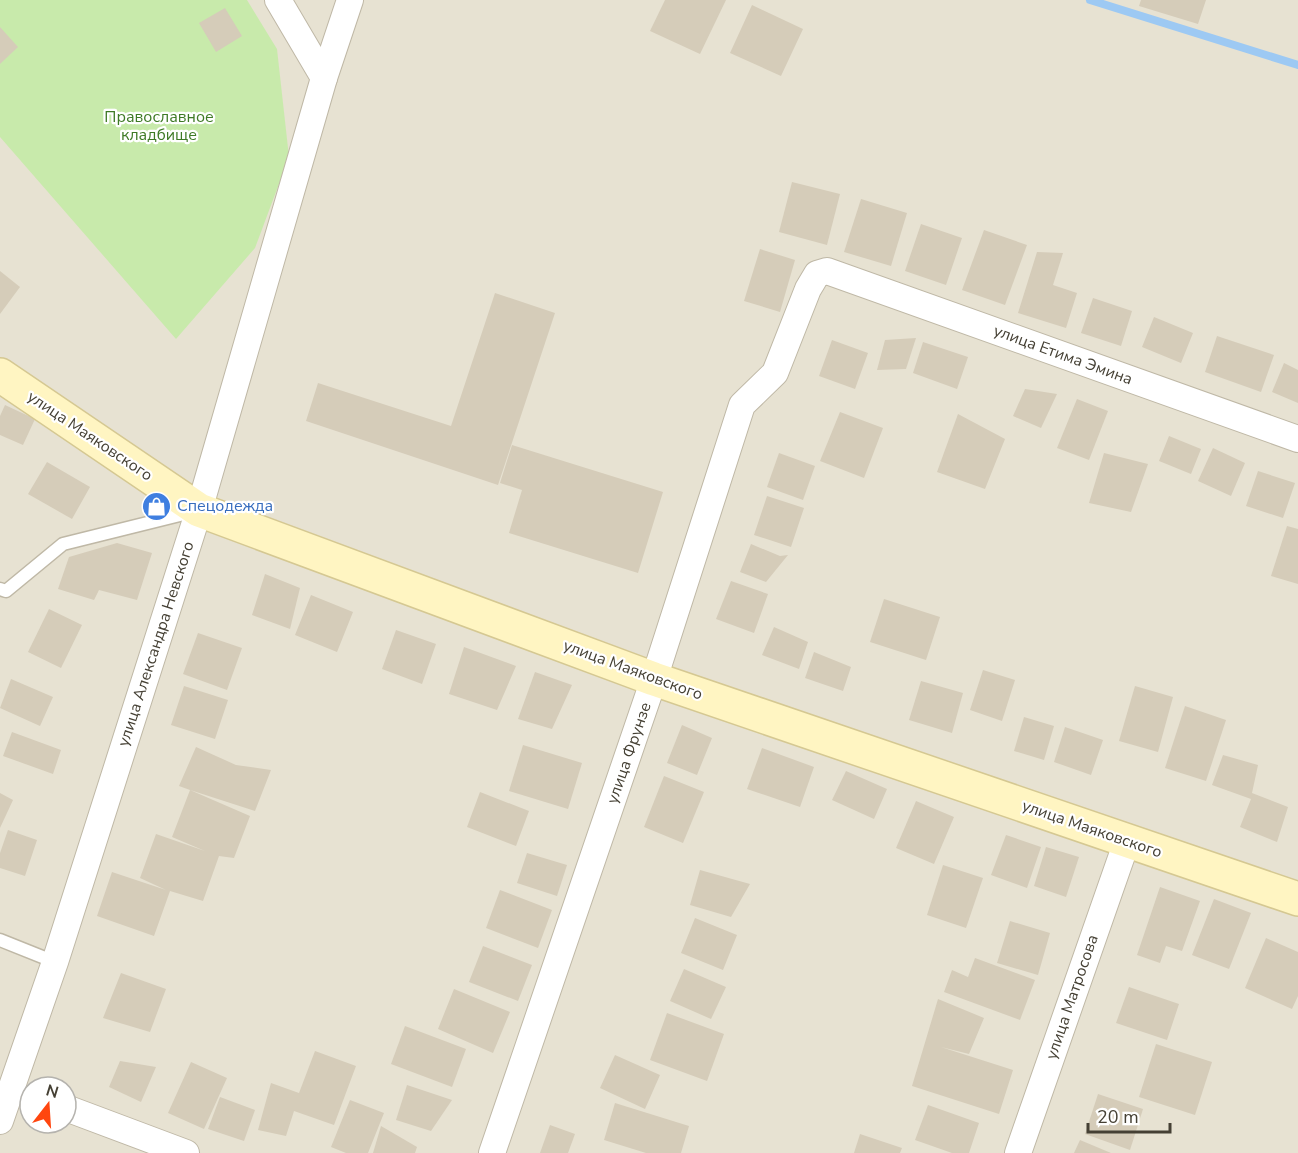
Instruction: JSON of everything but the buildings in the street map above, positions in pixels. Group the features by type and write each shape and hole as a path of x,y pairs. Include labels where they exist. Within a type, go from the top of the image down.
{"street":[{"path":"278,0 324,78"},
{"name":"улица Александра Невского","path":"25,1075 55,962 199,510 324,78 350,0"},
{"name":"улица Етима Эмина","path":"827,271 1298,439"},
{"name":"улица Фрунзе","path":"492,1153 654,679 742,405 776,373 808,289 817,274 827,271"},
{"name":"улица Маяковского","path":"0,375 199,510 654,679 1298,899"},
{"name":"улица Матросова","path":"1018,1153 1127,841"},
{"name":"улица Александра Невского","path":"0,1121 18,1095"},
{"path":"78,1112 186,1153"}],"lane":[{"path":"0,589 6,591 63,544 199,510"},
{"path":"0,940 55,962"}],"shaded area":[{"path":"0,0 1298,0 1298,1153 0,1153"}],"green space":[{"name":"Православное кладбище","path":"0,0 247,0 277,49 289,157 255,248 176,339 0,137"}],"waterway":[{"path":"1090,0 1298,65"}],"place":[{"name":"Спецодежда","path":"156,506"}]}
